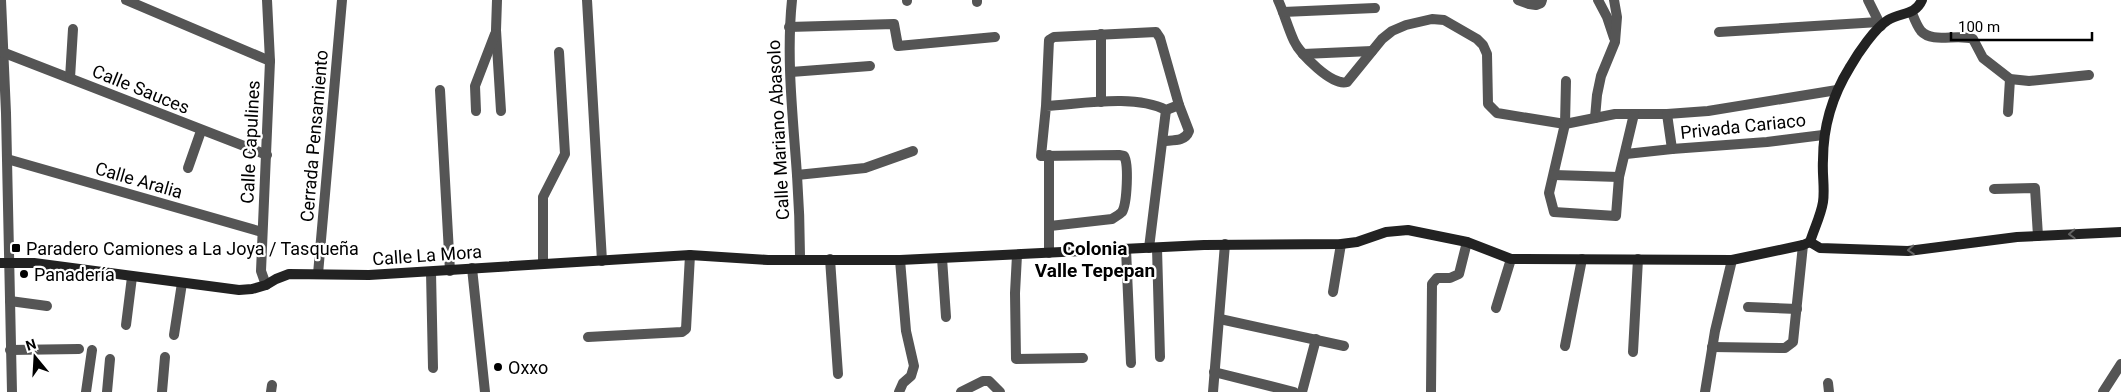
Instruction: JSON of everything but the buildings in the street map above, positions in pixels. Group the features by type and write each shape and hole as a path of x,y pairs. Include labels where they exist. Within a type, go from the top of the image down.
{"street":[{"path":"0,0 7,159 3,194 4,263 10,301 5,333 10,350 12,392"},
{"path":"126,0 270,61"},
{"name":"Calle Capulines","path":"266,285 262,271 262,232 270,61 267,0"},
{"name":"Cerrada Pensamiento","path":"318,274 342,0"},
{"path":"497,0 496,30 501,111"},
{"path":"587,0 602,262"},
{"name":"Calle Mariano Abasolo","path":"792,0 790,27 791,106 797,175 800,259"},
{"path":"1278,0 1295,42 1303,54 1335,81 1342,84 1347,82 1372,51"},
{"path":"1518,0 1536,5 1542,0"},
{"path":"1598,0 1607,17 1615,42"},
{"path":"1595,118 1601,76 1615,42 1617,17 1614,0"},
{"path":"1868,0 1880,24"},
{"path":"1719,32 1880,24 1899,15 1912,13 1917,9 1922,0"},
{"path":"1283,12 1375,8"},
{"path":"1912,13 1920,30 1927,35 1934,37 1954,36 1973,38 1983,58 2010,79 2029,81 2089,75"},
{"name":"Privada Cariaco","path":"1372,51 1392,31 1406,25 1432,19 1444,20 1477,39 1487,54 1488,104 1491,109 1497,113 1565,124 1615,114 1667,114 1708,111 1837,90"},
{"path":"790,27 894,24 898,46 995,37"},
{"path":"1712,347 1786,348 1793,342 1807,243 1823,202 1823,134 1826,118 1837,90 1850,66 1880,24"},
{"path":"70,78 73,29"},
{"path":"476,112 476,86 496,30"},
{"path":"1050,226 1112,219 1118,216 1124,205 1127,164 1124,156 1119,155 1041,156 1046,106 1049,40 1054,36 1156,32 1160,38 1179,105 1189,131 1187,137 1182,140 1162,141"},
{"path":"1101,34 1101,102"},
{"path":"1303,54 1372,51"},
{"name":"Calle Sauces","path":"2,52 201,131 267,155"},
{"path":"543,263 543,197 565,154 559,52"},
{"path":"791,72 870,66"},
{"path":"2008,112 2010,79"},
{"path":"1566,81 1565,124 1549,193 1554,212 1616,216 1619,177 1634,114"},
{"path":"440,90 450,271"},
{"path":"1046,106 1101,102 1153,104 1166,110 1179,105"},
{"path":"1160,357 1153,248 1166,110"},
{"name":"Privada Cariaco","path":"1667,114 1672,150 1767,142 1823,134"},
{"path":"188,168 201,131"},
{"path":"1626,154 1672,150"},
{"path":"797,175 865,168 913,151"},
{"path":"1049,156 1049,253"},
{"name":"Calle Aralia","path":"7,159 262,232"},
{"path":"1554,175 1619,177"},
{"path":"1994,188 2035,188 2038,236"},
{"name":"Calle La Mora","path":"4,263 34,263 239,290 266,285 276,278 289,274 369,275 450,271 543,263 602,262 690,256 768,260 900,260 1225,244 1341,244 1357,242 1386,232 1408,230 1467,242 1511,259"},
{"path":"1496,308 1511,259 1732,260 1807,243 1820,248 1908,251 2038,236 2121,232"},
{"path":"1431,392 1432,284 1437,278 1455,277 1459,274 1467,242"},
{"path":"1213,392 1225,244"},
{"path":"1333,292 1341,244"},
{"path":"1126,249 1131,363"},
{"path":"1017,255 1015,293 1016,359 1083,358"},
{"path":"588,337 682,332 686,329 690,256"},
{"path":"942,258 946,317"},
{"path":"830,259 838,374"},
{"path":"1633,352 1638,259"},
{"path":"899,392 903,383 911,376 914,366 906,331 900,260"},
{"path":"1565,346 1582,260"},
{"path":"1705,392 1712,347 1732,260"},
{"path":"472,268 485,392"},
{"path":"431,272 433,368"},
{"path":"126,325 132,276"},
{"path":"174,335 182,283"},
{"path":"10,301 47,306"},
{"path":"1748,307 1797,309"},
{"path":"1220,319 1344,346"},
{"path":"1302,392 1316,339"},
{"path":"10,350 79,349"},
{"path":"86,392 92,350"},
{"path":"162,392 165,357"},
{"path":"107,392 110,359"},
{"path":"2103,392 2121,364"},
{"path":"1214,372 1294,392"},
{"path":"961,392 983,381 989,381 1000,392"}],"place":[{"name":"Paradero Camiones a La Joya / Tasqueña","path":"16,248"},
{"name":"Panadería","path":"24,274"},
{"name":"Oxxo","path":"498,367"}],"district":[{"name":"Colonia Valle Tepepan","path":"1095,259"}]}
